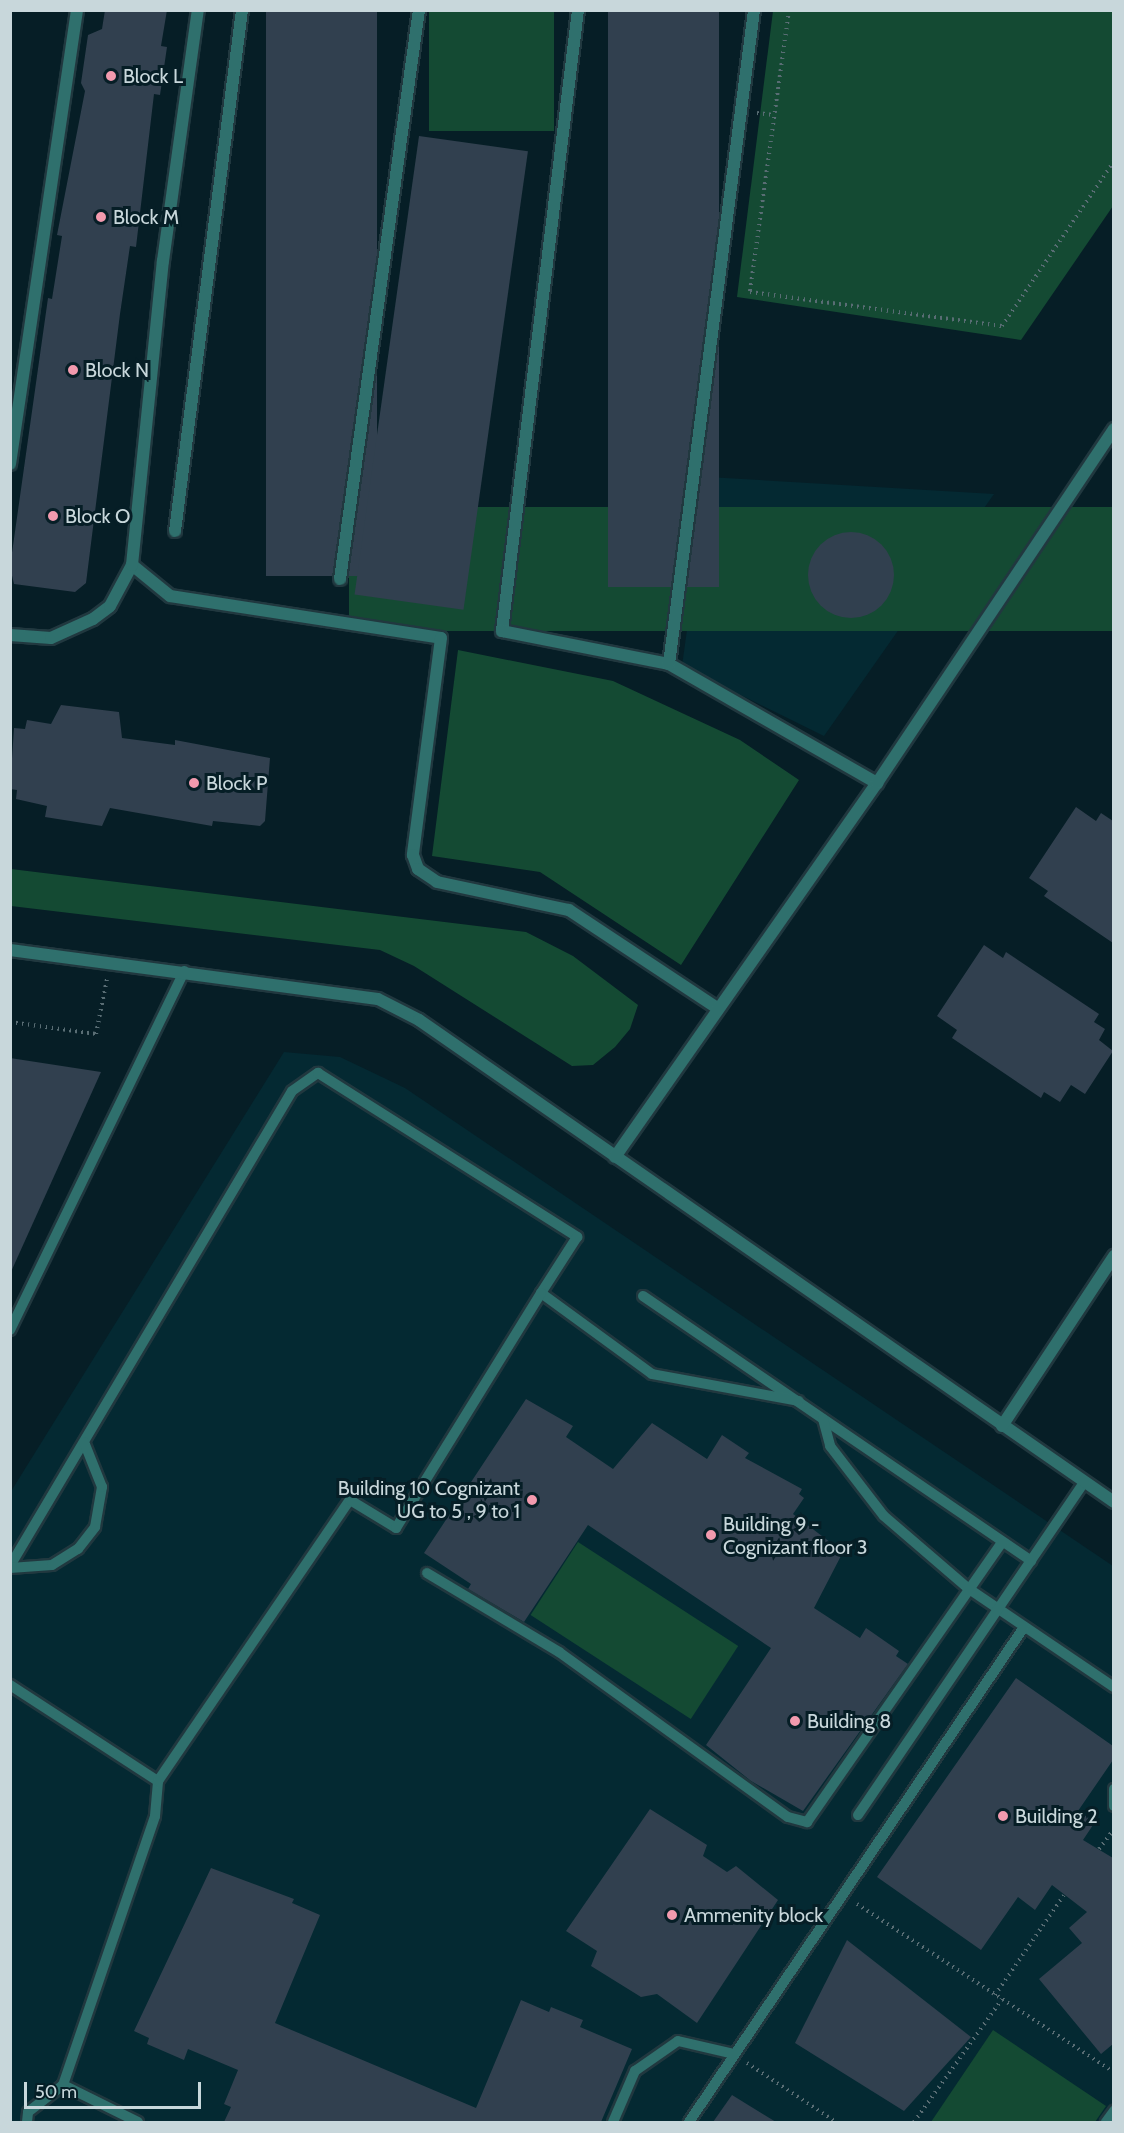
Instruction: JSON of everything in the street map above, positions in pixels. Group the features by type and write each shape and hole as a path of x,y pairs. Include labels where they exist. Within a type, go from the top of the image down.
{"street":[{"path":"10,464 77,10"},
{"path":"10,635 51,638 93,619 110,606 132,565 163,261 198,10"},
{"path":"175,531 242,10"},
{"path":"340,579 419,10"},
{"path":"578,10 502,631 669,664 877,783"},
{"path":"669,664 754,10"},
{"path":"615,1157 717,1008 877,783 1113,429"},
{"path":"132,565 170,596 441,638 413,855 418,869 437,882 568,910 717,1008"},
{"path":"10,950 184,971 378,999 419,1020 1113,1502"},
{"path":"1002,1426 1113,1256"}],"lane":[{"path":"10,1330 184,971"},
{"path":"10,1567 292,1091 318,1073 577,1237 396,1528 350,1500 158,1781 155,1816 63,2085 28,2112 27,2122"},
{"path":"541,1293 665,1380 799,1401"},
{"path":"643,1296 1031,1561"},
{"path":"823,1419 830,1446 867,1498 969,1589 1113,1687"},
{"path":"10,1567 52,1565 78,1549 95,1527 102,1487 84,1442"},
{"path":"858,1815 1084,1482"},
{"path":"427,1573 559,1652 799,1821 814,1816 1002,1542"},
{"path":"689,2122 1024,1627"},
{"path":"10,1685 158,1781"},
{"path":"1113,1789 1113,1806"},
{"path":"614,2122 634,2071 678,2041 734,2054"},
{"path":"63,2085 138,2122"},
{"path":"1106,2122 1113,2111"}],"path":[{"path":"789,10 750,292 1002,326 1113,161"},
{"path":"10,1022 96,1034 111,963"},
{"path":"1099,1849 1113,1828"},
{"path":"844,1895 1113,2072"},
{"path":"995,1995 1064,1895"},
{"path":"914,2122 1002,1999"},
{"path":"734,2054 836,2122"}],"shaded area":[{"path":"708,477 994,494 824,736 682,666"},
{"path":"284,1052 340,1057 405,1088 1113,1566 1113,2122 11,2122 10,1493"}],"green space":[{"path":"429,11 554,11 554,131 429,131"},
{"path":"773,11 1113,11 1113,206 1021,340 737,297"},
{"path":"349,507 1113,507 1113,631 349,631"},
{"path":"458,650 613,681 740,740 799,780 681,965 540,872 432,856"},
{"path":"11,869 526,932 573,956 638,1005 630,1029 615,1047 593,1065 572,1066 414,966 380,950 11,906"},
{"path":"578,1542 738,1646 691,1719 531,1615"},
{"path":"993,2030 1106,2106 1095,2122 931,2122"}],"building":[{"path":"105,10 167,10 161,46 167,47 160,95 154,94 136,247 130,246 86,583 75,592 14,584 10,567 48,298 52,299 62,236 57,235 85,91 81,83 88,35 102,29"},
{"path":"266,10 377,10 377,576 266,576"},
{"path":"608,10 719,10 719,587 608,587"},
{"path":"419,136 528,151 463,610 355,594"},
{"path":"851,532 875,539 887,551 894,575 887,599 875,611 851,618 827,611 815,599 808,575 815,551 827,539"},
{"path":"61,705 119,712 122,738 175,745 175,740 270,758 265,821 260,826 213,821 212,826 110,808 102,826 45,817 47,806 16,799 17,790 10,789 14,728 25,729 27,720 51,724"},
{"path":"1076,807 1096,821 1101,813 1113,821 1113,943 1044,896 1048,891 1029,878"},
{"path":"984,945 1003,958 1006,952 1099,1014 1094,1022 1105,1029 1099,1040 1113,1051 1085,1094 1071,1085 1060,1102 1044,1092 1041,1098 952,1038 957,1030 937,1016"},
{"path":"10,1058 101,1072 10,1274"},
{"path":"526,1399 573,1426 566,1437 613,1469 652,1423 707,1459 722,1435 749,1453 745,1458 802,1489 799,1494 804,1498 793,1514 843,1552 814,1608 860,1638 866,1628 899,1651 896,1656 908,1664 803,1811 751,1781 706,1745 771,1648 588,1525 524,1622 468,1589 471,1584 424,1553"},
{"name":"Building 2","path":"1016,1678 1113,1746 1113,1760 1078,1811 1095,1822 1083,1840 1113,1858 1113,2044 1101,2054 1039,1979 1082,1943 1069,1928 1087,1912 1052,1885 1035,1910 1018,1897 981,1950 877,1877"},
{"name":"Ammenity block","path":"650,1809 707,1845 703,1856 727,1872 736,1866 778,1900 697,2023 657,1994 641,1997 591,1966 597,1951 566,1931"},
{"path":"211,1868 294,1899 292,1903 320,1915 275,2023 476,2108 521,2000 549,2012 551,2007 583,2020 580,2027 632,2049 601,2122 224,2122 231,2107 224,2104 238,2070 188,2049 184,2060 147,2044 149,2038 134,2031"},
{"path":"847,1940 971,2037 904,2111 795,2043"},
{"path":"732,2095 776,2122 713,2122"}],"place":[{"name":"Block L","path":"111,76"},
{"name":"Block M","path":"101,217"},
{"name":"Block N","path":"73,370"},
{"name":"Block O","path":"53,516"},
{"name":"Block P","path":"194,783"},
{"name":"Building 10 Cognizant UG to 5 , 9 to 1","path":"532,1500"},
{"name":"Building 9 - Cognizant floor 3","path":"711,1535"},
{"name":"Building 8","path":"795,1721"},
{"name":"Building 2","path":"1003,1816"},
{"name":"Ammenity block","path":"672,1915"}]}
